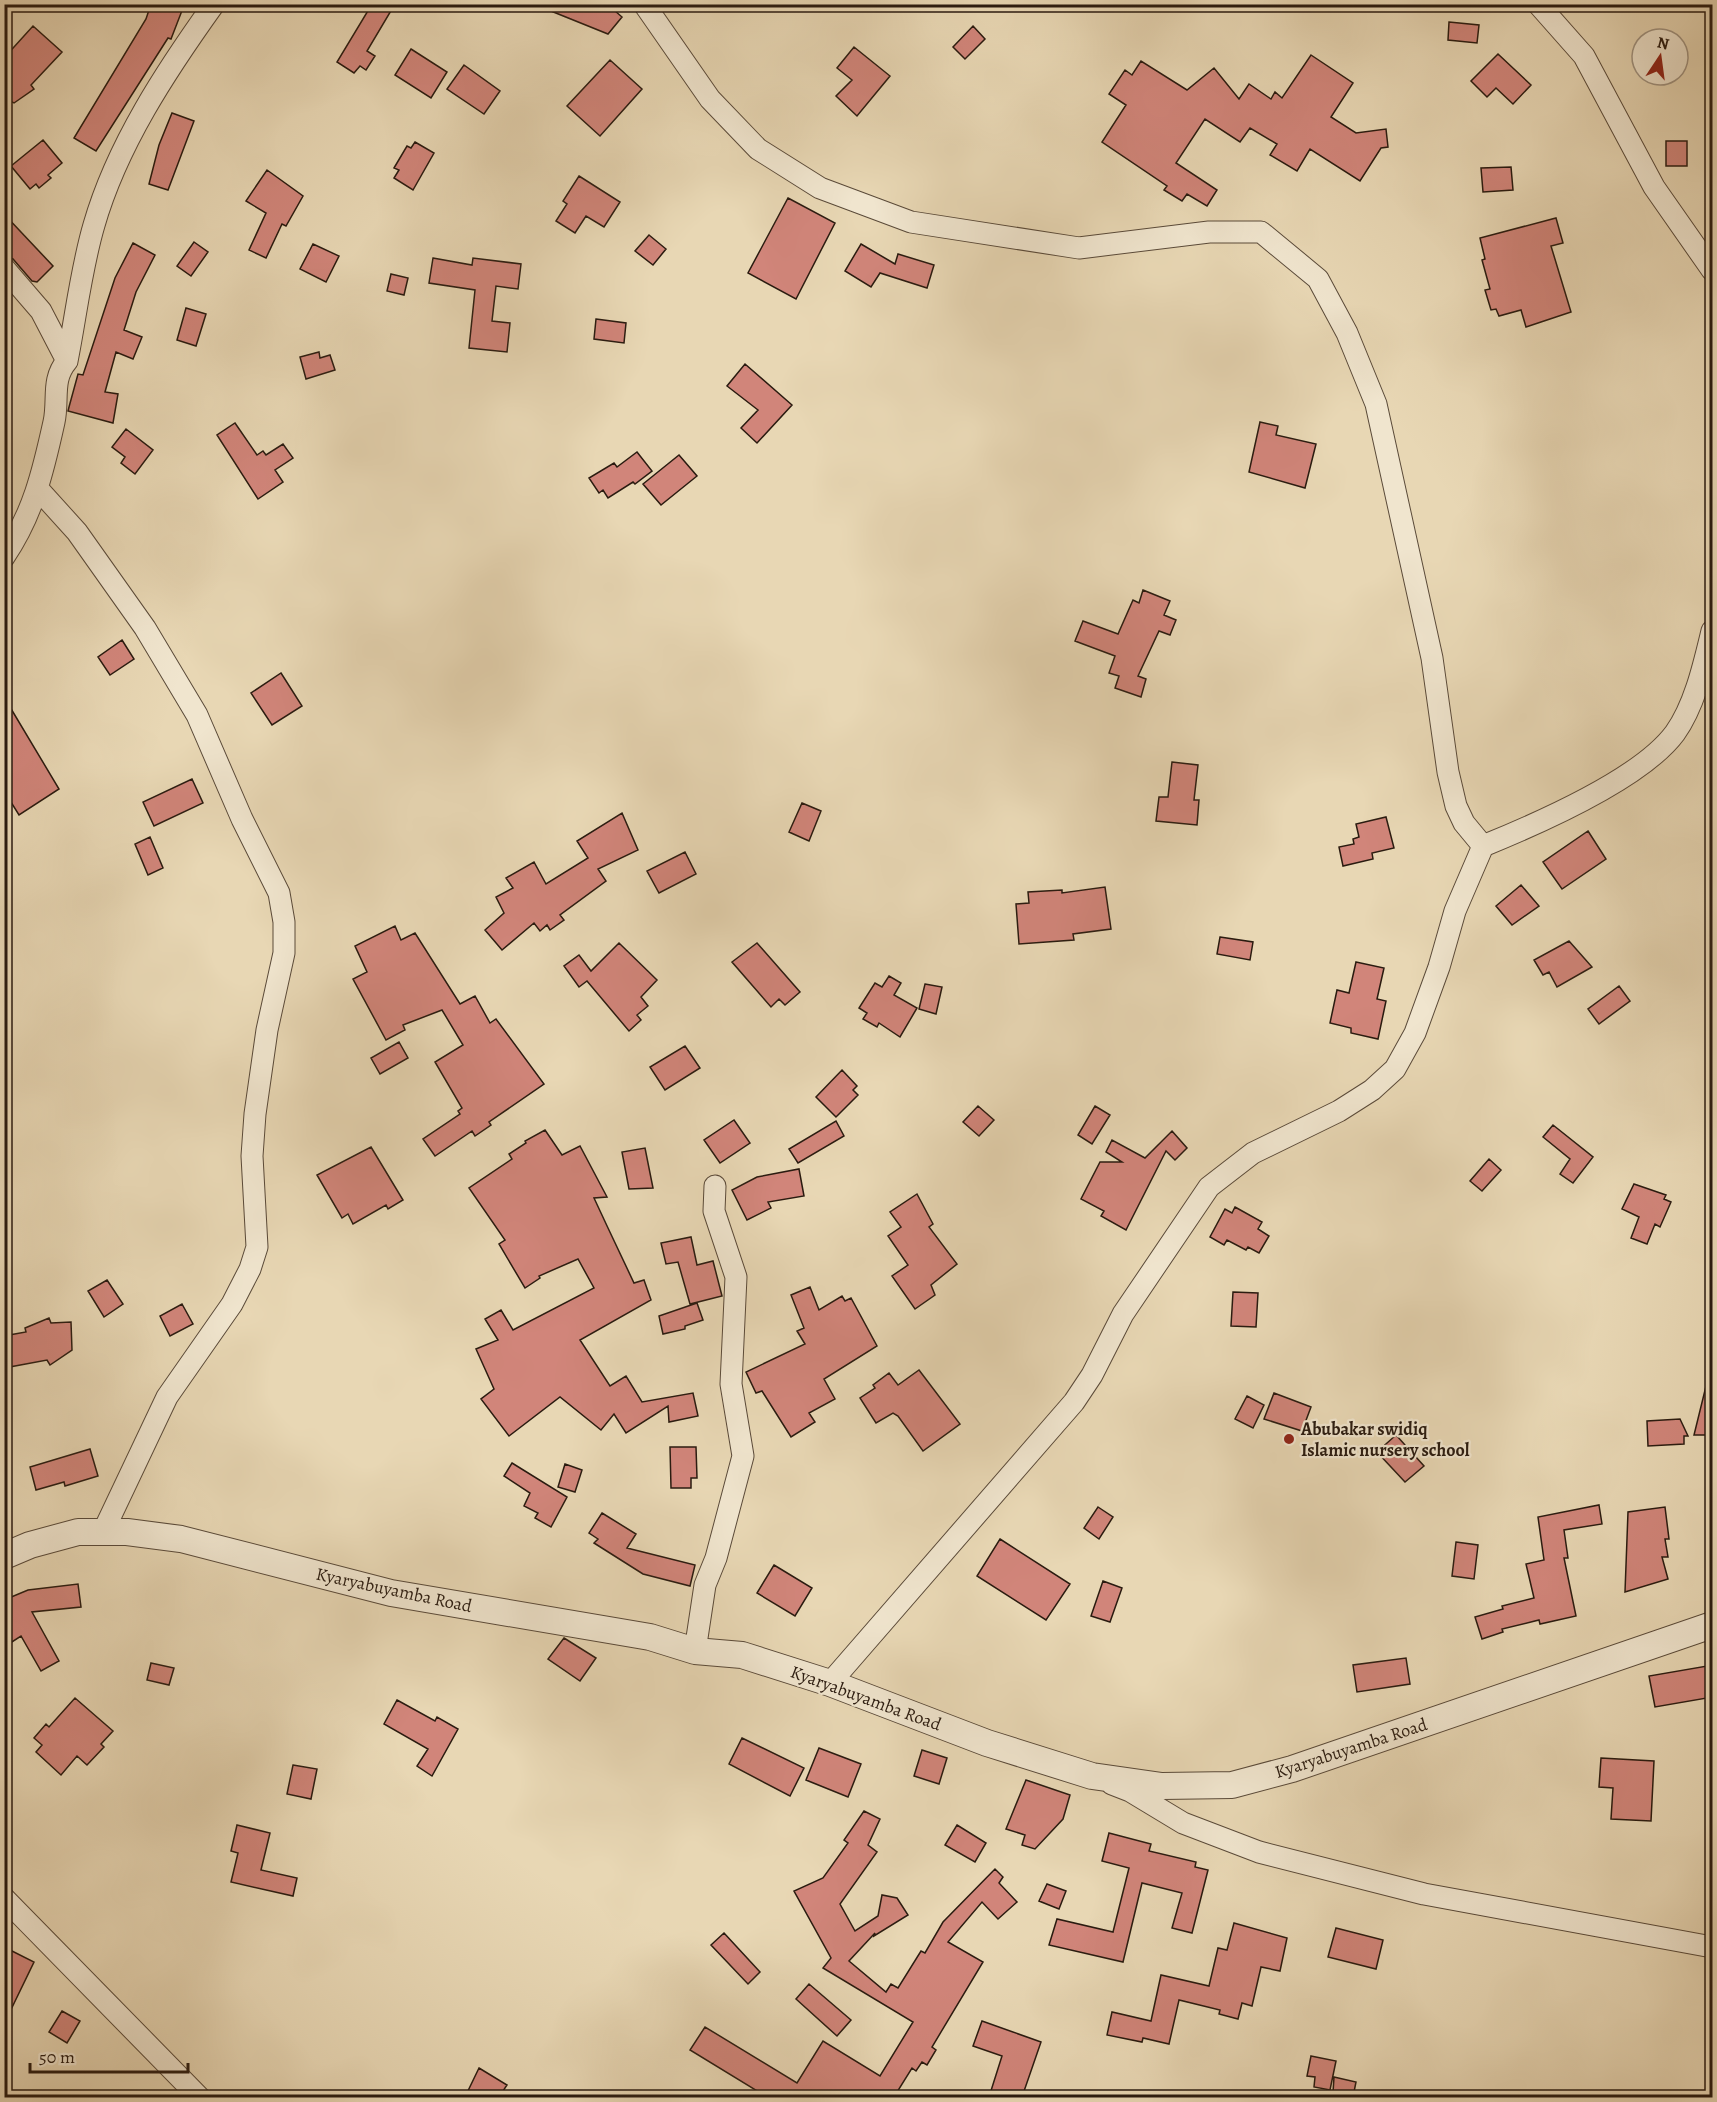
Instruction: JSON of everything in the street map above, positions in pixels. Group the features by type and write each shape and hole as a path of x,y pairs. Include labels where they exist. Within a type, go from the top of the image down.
{"street":[{"path":"4,556 18,536 39,490 55,418 57,372 67,360 94,225 117,168 149,102 180,52 214,4"},
{"path":"644,4 710,99 758,149 820,188 911,222 1079,248 1209,232 1261,232 1318,279 1347,333 1376,404 1432,658 1448,772 1456,806 1464,823 1483,846"},
{"path":"1538,4 1584,56 1654,187 1713,270"},
{"path":"4,268 41,311 67,360"},
{"path":"39,490 77,532 145,628 197,715 242,819 279,893 284,922 284,954 267,1030 255,1114 252,1156 257,1247 250,1269 232,1304 166,1397 103,1532"},
{"path":"830,1683 1074,1402 1092,1375 1123,1314 1209,1187 1253,1153 1340,1111 1372,1090 1395,1069 1415,1033 1439,967 1455,911 1483,846 1537,823 1620,778 1650,758 1675,733 1690,702 1713,631"},
{"path":"695,1651 705,1585 716,1558 743,1456 731,1384 736,1277 714,1211 715,1186"},
{"name":"Kyaryabuyamba Road","path":"4,1556 30,1545 78,1532 127,1532 181,1539 391,1593 650,1637 695,1651 742,1655 830,1683 987,1743 1092,1776 1162,1786 1232,1785 1292,1769 1713,1625"},
{"path":"1092,1776 1130,1791 1183,1823 1259,1852 1424,1894 1713,1947"},
{"path":"4,1898 201,2097"}],"building":[{"path":"151,4 174,4 183,8 171,39 168,38 96,151 74,138 146,19"},
{"path":"372,4 395,4 367,51 375,56 366,70 360,66 354,73 337,62"},
{"path":"607,4 622,17 608,34 536,5"},
{"path":"1449,22 1479,25 1477,43 1448,40"},
{"path":"33,26 62,52 31,85 34,89 14,103 4,98 4,58"},
{"path":"973,26 985,39 965,59 953,47"},
{"path":"854,47 890,76 857,116 836,96 852,80 837,68"},
{"path":"411,49 447,72 431,98 395,75"},
{"path":"1498,54 1531,85 1513,104 1496,88 1487,97 1471,81"},
{"path":"1311,55 1353,83 1331,117 1356,133 1386,129 1388,147 1381,148 1360,181 1310,149 1297,171 1270,155 1277,144 1250,128 1240,142 1205,119 1176,163 1217,190 1207,206 1187,194 1182,201 1164,190 1167,186 1102,142 1126,105 1109,94 1125,70 1132,75 1141,61 1187,90 1214,68 1239,99 1249,84 1271,99 1275,92 1282,98"},
{"path":"610,60 642,89 600,136 567,106"},
{"path":"464,65 500,91 484,114 447,89"},
{"path":"172,113 194,121 168,190 149,184 159,145"},
{"path":"43,140 62,163 48,175 51,178 39,188 36,184 30,189 11,166"},
{"path":"1666,141 1687,141 1687,166 1666,166"},
{"path":"415,142 434,153 413,190 394,178 399,170 394,168 407,146 411,148"},
{"path":"1511,167 1513,190 1483,192 1481,168"},
{"path":"267,170 303,196 286,226 282,224 266,258 249,250 266,213 246,201"},
{"path":"579,176 620,202 604,227 586,216 575,233 556,221 567,204 563,201"},
{"path":"788,198 835,223 796,299 748,273"},
{"path":"4,214 53,266 37,282 32,281 13,259 4,256"},
{"path":"1556,218 1563,243 1551,246 1571,312 1526,327 1521,310 1499,316 1496,309 1491,310 1485,290 1490,289 1482,260 1485,259 1480,238"},
{"path":"649,235 666,249 653,265 635,251"},
{"path":"194,242 208,252 191,276 177,266"},
{"path":"133,243 155,255 136,292 124,330 142,337 133,359 116,352 105,392 118,394 113,423 68,411 78,374 83,375 115,278"},
{"path":"313,244 339,256 326,282 300,269"},
{"path":"861,244 895,264 898,254 934,265 927,288 880,273 871,287 845,271"},
{"path":"433,258 472,265 473,258 521,264 518,289 496,286 492,321 510,323 507,352 469,348 475,290 429,283"},
{"path":"391,274 408,278 404,295 387,291"},
{"path":"186,308 206,314 196,346 177,340"},
{"path":"596,319 626,323 624,343 594,339"},
{"path":"319,352 320,358 330,355 335,370 306,379 300,357"},
{"path":"745,364 792,405 757,443 741,428 758,410 727,386"},
{"path":"1260,422 1278,426 1276,435 1316,444 1305,488 1249,472"},
{"path":"235,423 257,455 263,451 266,455 283,444 293,458 275,470 283,482 258,499 217,435"},
{"path":"126,429 153,450 135,474 121,463 125,457 112,447"},
{"path":"637,452 652,471 635,484 633,482 608,498 603,490 599,493 589,478 614,463 617,467"},
{"path":"679,455 697,476 661,505 643,484"},
{"path":"1143,590 1170,601 1164,615 1176,620 1170,635 1159,631 1138,676 1146,679 1141,697 1115,688 1119,676 1109,673 1115,656 1075,641 1083,621 1118,634 1133,600 1139,603"},
{"path":"122,640 134,659 110,675 98,657"},
{"path":"281,673 302,706 272,725 251,693"},
{"path":"4,697 59,789 19,815 4,791"},
{"path":"1172,762 1198,765 1194,800 1199,800 1197,825 1156,821 1159,797 1168,797"},
{"path":"192,779 203,803 154,826 143,802"},
{"path":"802,803 821,811 809,841 789,832"},
{"path":"622,813 638,850 598,869 606,881 560,915 564,920 550,930 547,925 540,931 534,923 502,950 485,930 504,913 496,897 513,888 506,878 534,862 546,884 588,858 577,841"},
{"path":"1386,817 1394,848 1372,853 1373,859 1343,866 1339,847 1354,844 1353,839 1359,837 1356,824"},
{"path":"1588,831 1606,859 1562,889 1543,862"},
{"path":"150,837 163,868 148,875 135,844"},
{"path":"685,852 696,874 659,893 647,871"},
{"path":"1521,885 1539,906 1512,925 1496,906"},
{"path":"1105,887 1111,929 1073,934 1074,940 1019,944 1016,904 1029,903 1028,892 1062,890 1062,893"},
{"path":"395,926 401,940 415,933 460,1004 475,996 490,1023 496,1019 544,1084 489,1122 491,1125 475,1136 472,1131 435,1156 423,1139 460,1114 458,1111 462,1108 435,1062 463,1045 442,1010 403,1025 405,1030 386,1040 353,979 367,972 355,946"},
{"path":"1220,937 1253,942 1250,960 1217,954"},
{"path":"1569,941 1592,967 1557,987 1549,972 1543,975 1534,960"},
{"path":"619,943 657,980 641,997 648,1006 637,1015 641,1020 629,1031 587,981 579,987 564,966 579,955 591,971"},
{"path":"757,943 800,992 785,1005 779,999 771,1007 732,962"},
{"path":"1356,962 1384,968 1377,999 1386,1001 1378,1039 1351,1033 1351,1028 1330,1023 1337,990 1349,993"},
{"path":"889,976 901,983 894,995 917,1008 900,1037 879,1023 877,1027 863,1019 867,1013 859,1008 875,983 882,987"},
{"path":"925,984 942,987 936,1014 919,1009"},
{"path":"1619,986 1630,1001 1599,1024 1588,1009"},
{"path":"399,1042 408,1058 380,1074 371,1058"},
{"path":"685,1046 700,1068 665,1090 650,1067"},
{"path":"842,1070 857,1086 853,1090 858,1095 836,1117 816,1097"},
{"path":"978,1106 994,1120 979,1136 963,1122"},
{"path":"1095,1106 1110,1115 1092,1144 1078,1135"},
{"path":"734,1120 750,1143 720,1163 704,1140"},
{"path":"836,1121 844,1136 798,1163 789,1149"},
{"path":"1553,1125 1593,1157 1573,1183 1560,1174 1570,1159 1543,1137"},
{"path":"545,1130 562,1155 580,1146 607,1197 594,1198 634,1283 644,1280 651,1300 580,1340 610,1386 626,1376 642,1402 693,1393 698,1416 669,1422 668,1406 626,1433 614,1414 601,1430 560,1397 509,1436 481,1399 494,1389 476,1349 498,1340 485,1319 501,1310 513,1330 594,1288 578,1259 539,1276 540,1278 525,1288 499,1244 505,1240 469,1188 512,1159 509,1154 526,1143 525,1141"},
{"path":"1172,1131 1187,1148 1175,1160 1166,1151 1126,1230 1101,1216 1104,1211 1081,1199 1100,1162 1122,1162 1106,1152 1112,1140 1145,1158"},
{"path":"371,1147 403,1200 388,1209 386,1205 353,1224 348,1214 342,1218 317,1175"},
{"path":"645,1148 653,1188 629,1189 622,1152"},
{"path":"1489,1159 1501,1170 1482,1191 1470,1181"},
{"path":"799,1169 804,1196 768,1202 771,1208 747,1220 732,1190 757,1177"},
{"path":"1634,1184 1666,1195 1664,1199 1671,1202 1660,1227 1655,1224 1647,1244 1631,1238 1639,1217 1622,1209"},
{"path":"917,1194 933,1224 929,1227 957,1264 931,1285 935,1295 915,1309 892,1276 908,1265 888,1236 901,1227 890,1212"},
{"path":"1235,1207 1262,1222 1258,1229 1269,1236 1259,1253 1248,1247 1246,1250 1227,1240 1224,1245 1210,1237 1225,1209 1232,1213"},
{"path":"691,1237 697,1265 713,1261 722,1296 690,1304 678,1262 666,1264 661,1243"},
{"path":"107,1280 123,1304 104,1317 88,1291"},
{"path":"810,1287 819,1310 842,1296 845,1301 851,1298 877,1346 824,1379 835,1399 809,1413 815,1422 791,1437 762,1391 756,1393 746,1372 805,1344 797,1331 804,1328 791,1295"},
{"path":"1233,1292 1258,1293 1256,1327 1231,1326"},
{"path":"697,1303 703,1320 685,1326 685,1329 663,1334 659,1316"},
{"path":"182,1304 193,1324 170,1336 160,1316"},
{"path":"49,1318 51,1323 71,1322 72,1350 50,1365 47,1360 4,1368 4,1336 26,1332 25,1328"},
{"path":"919,1370 960,1424 923,1451 898,1416 893,1413 876,1423 860,1398 875,1388 873,1385 889,1373 898,1385"},
{"path":"1706,1386 1713,1387 1713,1435 1694,1435"},
{"path":"1274,1393 1311,1407 1302,1431 1264,1419"},
{"path":"1247,1396 1264,1405 1253,1428 1235,1419"},
{"path":"1680,1419 1688,1436 1684,1436 1684,1444 1648,1446 1647,1421"},
{"path":"1396,1435 1424,1466 1405,1482 1377,1452"},
{"path":"670,1447 696,1447 697,1478 691,1478 691,1488 671,1488"},
{"path":"90,1449 98,1476 65,1486 64,1482 36,1490 30,1467"},
{"path":"512,1463 567,1497 551,1527 535,1518 538,1513 524,1506 530,1493 504,1476"},
{"path":"565,1464 582,1470 575,1492 558,1487"},
{"path":"1599,1505 1602,1524 1564,1530 1568,1558 1564,1558 1576,1616 1540,1624 1539,1620 1502,1629 1503,1632 1482,1639 1475,1617 1503,1609 1502,1606 1534,1598 1526,1564 1544,1560 1538,1517"},
{"path":"1098,1507 1113,1517 1099,1539 1084,1528"},
{"path":"1665,1507 1669,1539 1665,1539 1668,1557 1662,1557 1668,1579 1625,1592 1628,1512"},
{"path":"602,1513 636,1534 627,1548 695,1565 690,1586 643,1574 594,1543 598,1539 589,1533"},
{"path":"1000,1539 1070,1584 1046,1620 977,1576"},
{"path":"1456,1542 1478,1545 1474,1579 1452,1576"},
{"path":"774,1565 812,1588 795,1616 757,1593"},
{"path":"1103,1581 1122,1588 1110,1622 1091,1616"},
{"path":"78,1584 81,1607 32,1612 59,1661 41,1671 21,1636 4,1647 4,1600 28,1590"},
{"path":"564,1638 596,1658 580,1681 548,1659"},
{"path":"1406,1658 1410,1684 1357,1692 1353,1665"},
{"path":"151,1663 174,1668 169,1685 147,1680"},
{"path":"1707,1666 1713,1697 1655,1707 1649,1676"},
{"path":"75,1698 113,1731 101,1744 104,1747 87,1765 77,1756 61,1775 36,1752 42,1745 34,1738 46,1724 49,1727"},
{"path":"397,1700 435,1721 437,1717 458,1729 432,1776 417,1766 428,1749 384,1724"},
{"path":"742,1738 804,1768 790,1796 729,1764"},
{"path":"819,1748 861,1764 848,1797 806,1780"},
{"path":"922,1750 947,1758 939,1784 914,1776"},
{"path":"1601,1758 1654,1761 1651,1821 1611,1819 1613,1788 1599,1787"},
{"path":"293,1765 317,1769 311,1799 287,1794"},
{"path":"1026,1780 1070,1795 1063,1819 1035,1849 1022,1845 1025,1835 1006,1829"},
{"path":"864,1811 880,1819 868,1845 877,1852 840,1904 855,1931 878,1916 882,1895 897,1898 908,1915 874,1936 875,1933 849,1961 886,1992 891,1984 898,1988 921,1951 925,1953 943,1922 995,1869 1003,1877 999,1883 1017,1902 998,1919 982,1902 948,1942 983,1962 932,2047 936,2050 927,2065 922,2062 916,2071 912,2068 894,2097 767,2097 690,2050 705,2027 797,2083 823,2041 880,2076 913,2022 823,1968 831,1958 794,1891 823,1878 848,1843 844,1840"},
{"path":"237,1825 270,1833 261,1870 297,1878 293,1896 231,1882 238,1853 231,1851"},
{"path":"957,1825 986,1843 975,1862 945,1845"},
{"path":"1109,1833 1151,1844 1149,1851 1196,1862 1195,1867 1208,1870 1192,1933 1172,1928 1182,1893 1142,1883 1123,1962 1049,1945 1057,1919 1113,1932 1129,1868 1102,1861"},
{"path":"1047,1884 1066,1891 1059,1909 1039,1901"},
{"path":"1234,1923 1287,1938 1280,1971 1261,1967 1252,2006 1242,2003 1238,2019 1219,2014 1220,2010 1179,2000 1169,2044 1143,2038 1142,2042 1107,2035 1112,2012 1151,2021 1161,1975 1209,1986 1218,1948 1227,1950"},
{"path":"1336,1928 1383,1940 1376,1969 1328,1957"},
{"path":"724,1933 760,1972 748,1984 711,1945"},
{"path":"10,1950 34,1962 4,2024 4,1962"},
{"path":"809,1984 851,2020 837,2036 796,1999"},
{"path":"62,2011 80,2021 67,2043 49,2032"},
{"path":"982,2021 1041,2042 1022,2097 989,2097 1002,2056 973,2046"},
{"path":"1311,2056 1336,2061 1330,2090 1314,2087 1315,2077 1307,2076"},
{"path":"479,2068 507,2085 499,2097 465,2097"},
{"path":"1334,2077 1356,2082 1353,2097 1333,2093"}],"place":[{"name":"Abubakar swidiq Islamic nursery school","path":"1289,1439"}]}
